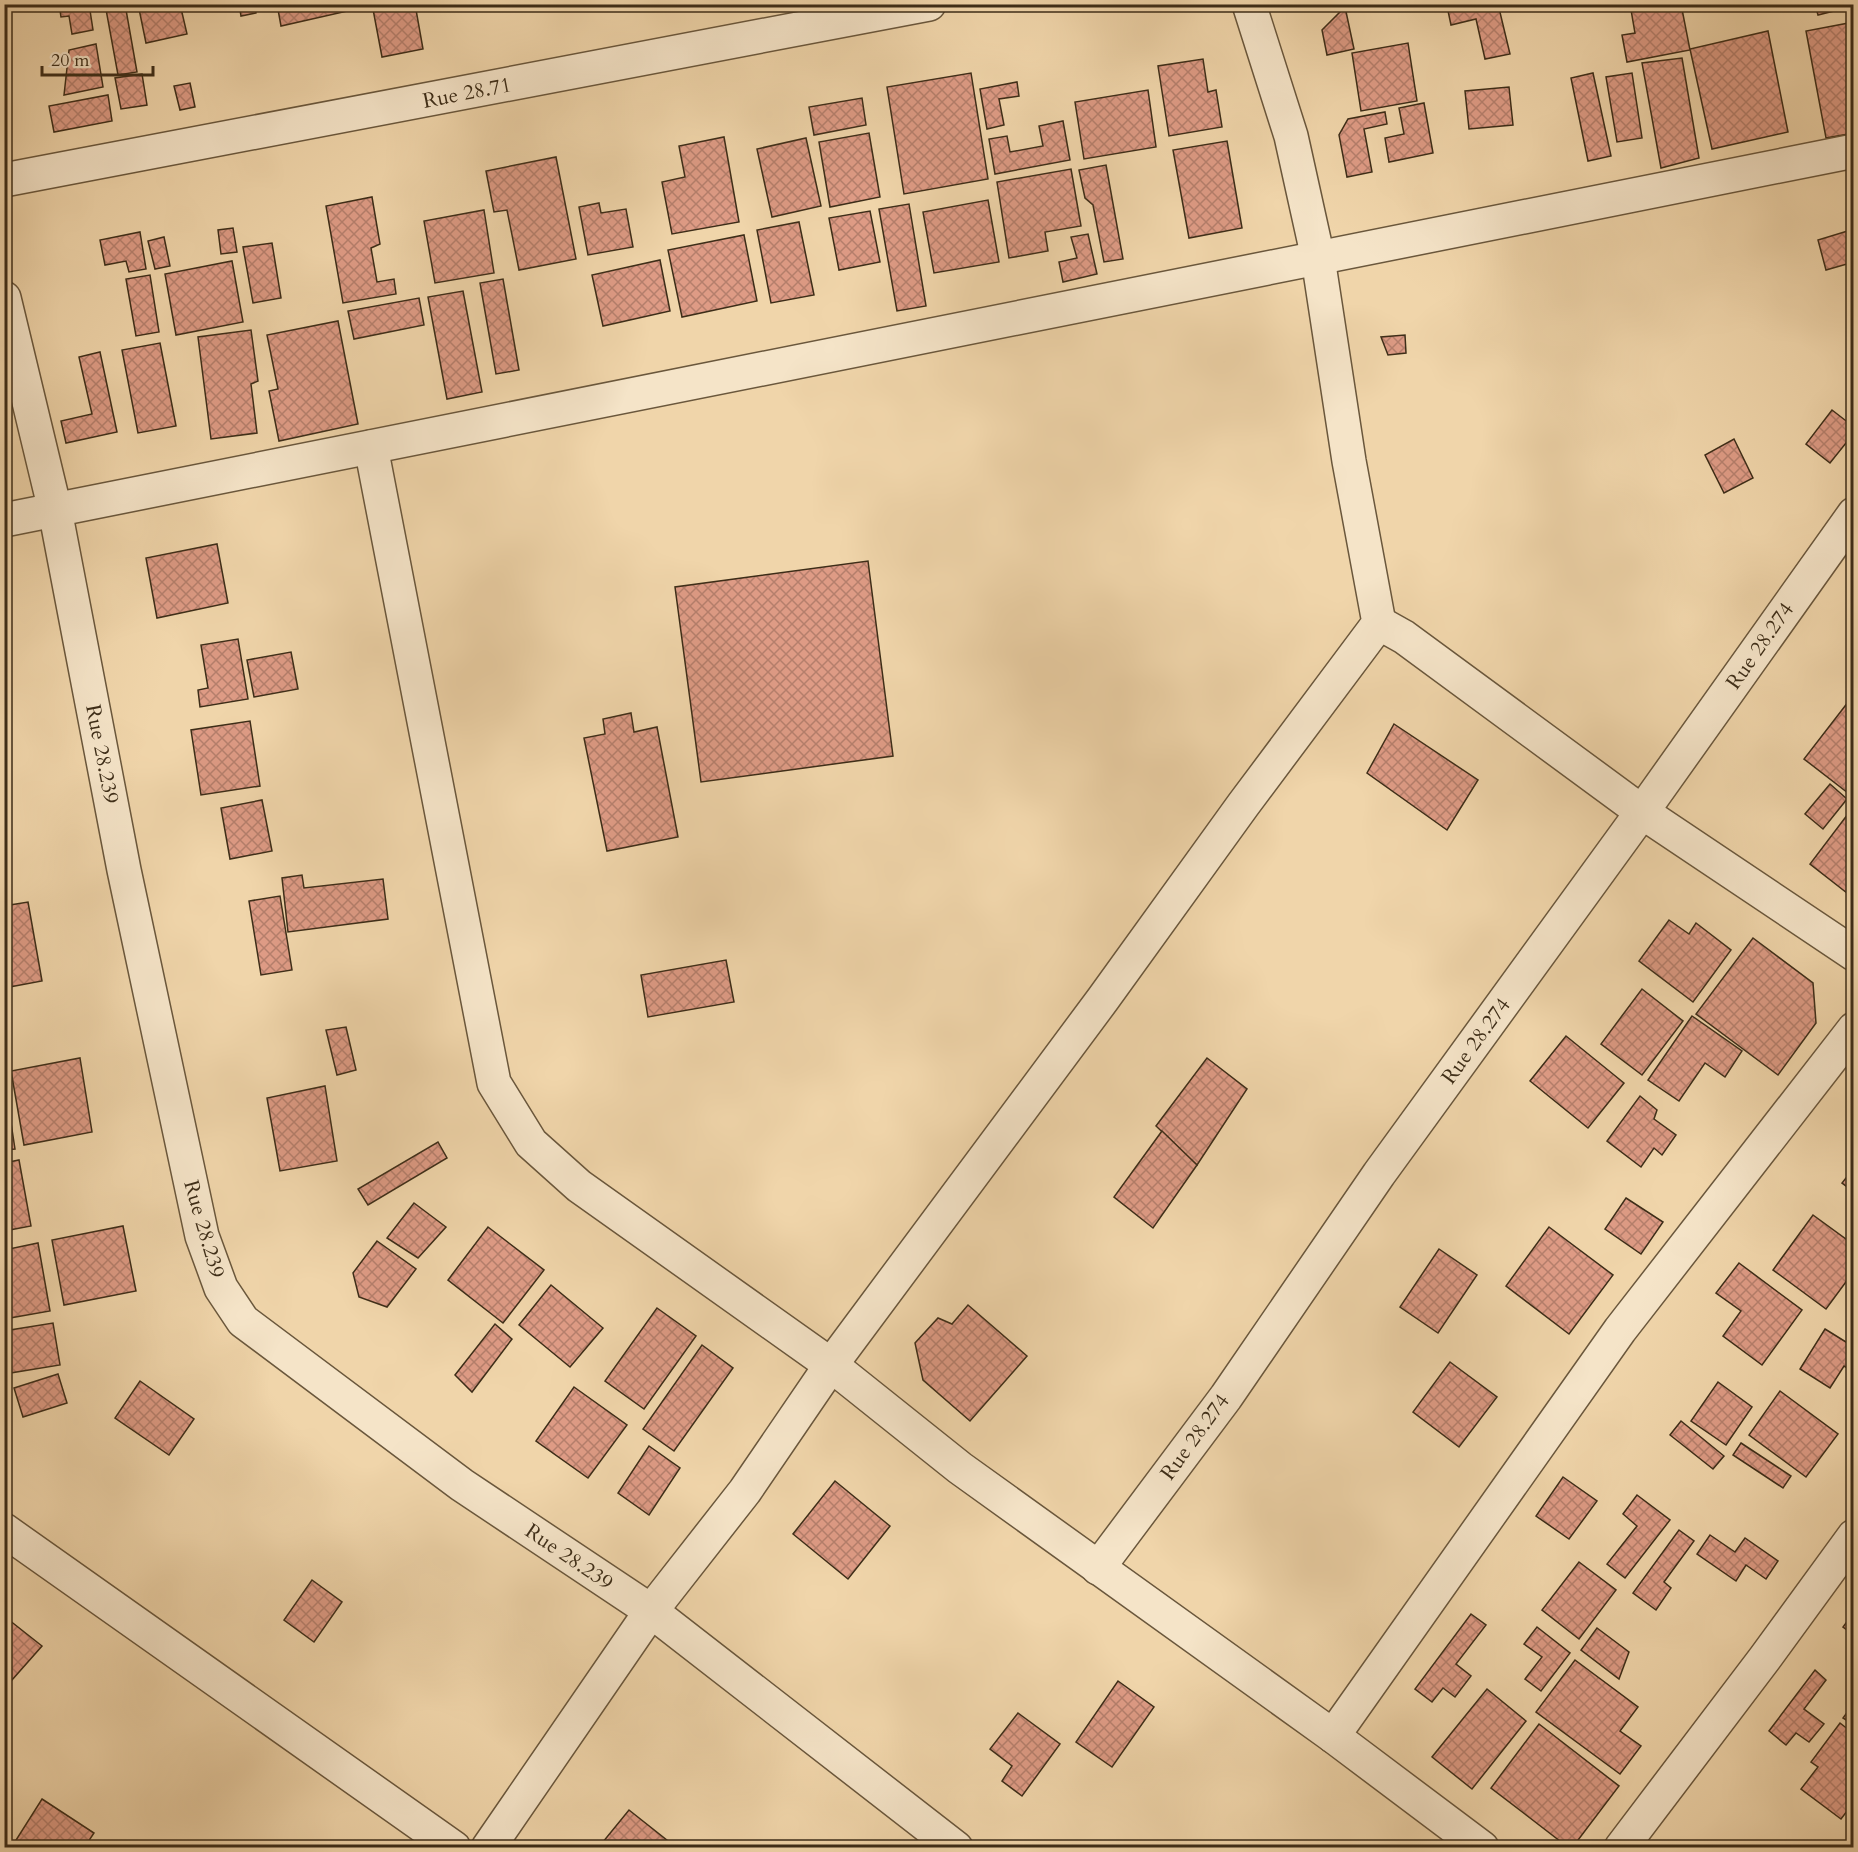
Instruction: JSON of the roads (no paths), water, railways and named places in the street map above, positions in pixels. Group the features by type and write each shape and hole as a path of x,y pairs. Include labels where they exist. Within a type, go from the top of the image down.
{"street":[{"name":"Rue 28.71","path":"4,180 929,4"},
{"path":"488,1848 651,1611 745,1491 831,1365 1379,624 1349,461 1318,258 1291,136 1249,4"},
{"path":"4,520 1854,151"},
{"name":"Rue 28.239","path":"4,298 55,510 124,870 202,1236 221,1288 243,1321 462,1485 651,1611 957,1848"},
{"path":"371,447 494,1083 531,1143 579,1186 831,1365 960,1468 1333,1737 1482,1848"},
{"name":"Rue 28.274","path":"1098,1568 1226,1397 1379,1174 1642,812 1854,514"},
{"path":"1379,624 1404,637 1642,812 1854,954"},
{"path":"1333,1737 1620,1330 1854,1029"},
{"path":"4,1530 454,1848"},
{"path":"1621,1848 1854,1536"}]}
